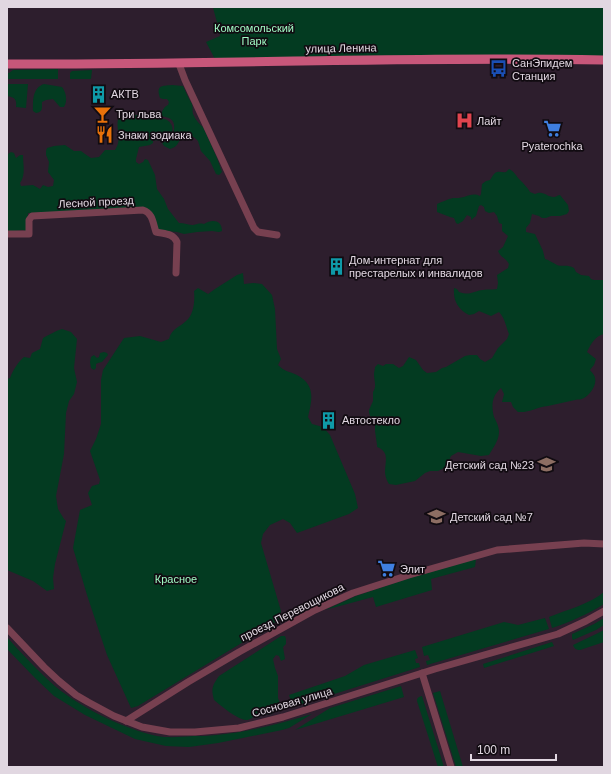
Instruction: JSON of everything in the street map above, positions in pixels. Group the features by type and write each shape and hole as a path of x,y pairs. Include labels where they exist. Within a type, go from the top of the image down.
{"main road":[{"name":"улица Ленина","path":"7,64 179,64 446,59 604,60"}],"street":[{"path":"179,64 254,228 258,232 277,235"},
{"name":"Лесной проезд","path":"7,234 28,234 29,220 32,216 143,210 150,214 156,232 172,235 175,238 177,242 176,273"},
{"name":"проезд Перевощикова","path":"126,721 239,652 315,610 353,593 409,575 497,550 604,544"},
{"name":"Сосновая улица","path":"7,628 44,668 76,695 88,702 126,721 142,727 170,732 195,732 239,728 283,717 422,673 558,634 604,611"},
{"path":"422,673 450,767"}],"green space":[{"name":"Комсомольский Парк","path":"213,7 604,7 604,60 217,63 206,42 220,36"},
{"path":"58,69 58,79 7,79 7,73 13,70"},
{"path":"92,70 91,79 70,79 70,73 72,71"},
{"path":"7,84 28,84 26,108 16,107 15,99 7,96"},
{"path":"44,84 62,87 65,91 66,97 64,107 60,107 53,99 42,102 42,109 40,112 36,113 33,111 33,99 35,92 37,88"},
{"path":"162,86 183,86 192,104 194,116 203,127 217,158 222,172 219,175 216,174 210,161 201,151 198,141 189,134 182,137 174,148 170,149 162,143 172,138 174,124 172,120 162,116 163,109 169,102 167,99 160,98 159,88"},
{"path":"154,113 156,115 154,119 167,120 171,124 173,130 170,137 167,139 151,140 153,143 150,145 139,147 136,162 139,164 145,159 148,160 155,175 157,189 164,199 168,209 179,223 193,225 213,221 222,227 222,231 184,234 158,230 145,209 28,213 27,232 23,230 7,232 7,153 14,153 16,158 23,155 24,173 20,183 21,186 33,185 40,189 43,185 48,187 53,186 54,180 48,172 49,162 46,155 47,148 65,145 74,151 81,151 91,158 99,157 105,150 115,150 118,145 118,119 120,115 148,115"},
{"path":"509,169 514,172 530,192 535,194 543,193 554,197 560,195 568,205 569,211 567,214 560,216 542,218 532,214 530,223 526,228 526,232 535,234 545,259 557,265 572,267 576,272 581,275 589,276 591,279 604,280 604,334 596,338 587,352 596,359 590,370 595,377 594,387 589,395 583,399 522,412 518,412 513,407 511,402 502,402 504,394 501,388 494,398 493,405 494,417 499,435 496,444 489,455 481,456 458,452 451,456 444,468 438,471 430,471 425,473 415,481 396,485 389,484 385,474 386,457 384,451 377,447 375,424 369,412 373,401 373,392 375,388 375,367 378,364 383,366 386,364 393,364 399,368 403,366 409,357 416,360 427,373 436,372 465,356 470,355 477,355 485,362 492,358 498,348 507,339 509,334 504,320 499,312 491,316 479,311 469,315 459,307 454,297 454,288 459,292 466,294 497,289 497,275 508,268 509,264 498,251 503,247 508,236 502,231 502,224 499,223 494,212 489,213 485,211 484,207 481,205 479,206 476,216 471,220 471,217 467,215 463,221 458,224 454,218 437,212 437,204 453,198 461,198 474,194 480,196 482,184 490,180 494,174 498,172 506,172"},
{"name":"Красное","path":"243,273 244,284 262,284 272,295 275,309 277,349 281,359 278,365 303,379 310,388 311,405 308,417 312,424 323,427 330,435 355,494 358,508 349,514 297,533 290,523 283,519 270,525 263,534 261,543 281,611 281,618 138,706 131,708 107,655 73,548 80,510 92,505 88,493 92,486 99,484 100,480 90,451 101,424 101,380 103,370 124,338 140,336 161,342 169,339 174,330 191,315 194,303 194,291 198,288 208,294 237,275"},
{"path":"62,329 71,332 77,339 74,368 77,382 66,413 64,454 56,496 58,509 66,521 55,564 53,578 54,589 47,591 33,581 7,570 7,379 10,378 16,366 24,357 30,358 32,353 40,349 43,338"},
{"path":"104,352 108,355 102,362 96,364 96,368 94,370 91,368 91,357 94,355 97,358 99,357 100,353"},
{"path":"476,559 475,567 431,579 432,590 376,607 373,597 325,610 356,596 410,578"},
{"path":"604,592 604,604 579,618 552,628 549,617 592,600"},
{"path":"545,618 549,629 427,665 426,661 430,660 428,655 424,656 422,647 504,622 518,625"},
{"path":"604,618 604,625 573,640 572,634"},
{"path":"604,630 604,642 580,650 574,647 573,645"},
{"path":"281,636 285,636 286,639 286,644 283,647 285,659 281,661 279,656 276,655 273,659 278,676 278,698 280,703 273,713 259,714 246,720 238,718 214,700 213,688 219,676"},
{"path":"7,637 43,675 66,695 104,717 144,733 166,737 229,734 265,727 312,714 289,728 218,743 189,747 166,746 135,739 85,715 54,696 7,649"},
{"path":"552,642 554,646 484,668 483,664"},
{"path":"415,650 418,658 415,659 416,663 419,663 420,667 293,707 289,695 345,676 364,665"},
{"path":"401,686 404,697 295,730 330,708"},
{"path":"440,691 463,767 456,767 433,693"},
{"path":"422,696 444,767 438,767 417,701 419,697"}],"place":[{"name":"СанЭпидем Станция","path":"499,69"},
{"name":"АКТВ","path":"98,94"},
{"name":"Три льва","path":"103,114"},
{"name":"Лайт","path":"464,121"},
{"name":"Pyaterochka","path":"552,128"},
{"name":"Знаки зодиака","path":"105,135"},
{"name":"Дом-интернат для престарелых и инвалидов","path":"336,266"},
{"name":"Автостекло","path":"329,420"},
{"name":"Детский сад №23","path":"547,465"},
{"name":"Детский сад №7","path":"437,517"},
{"name":"Элит","path":"387,569"}]}
